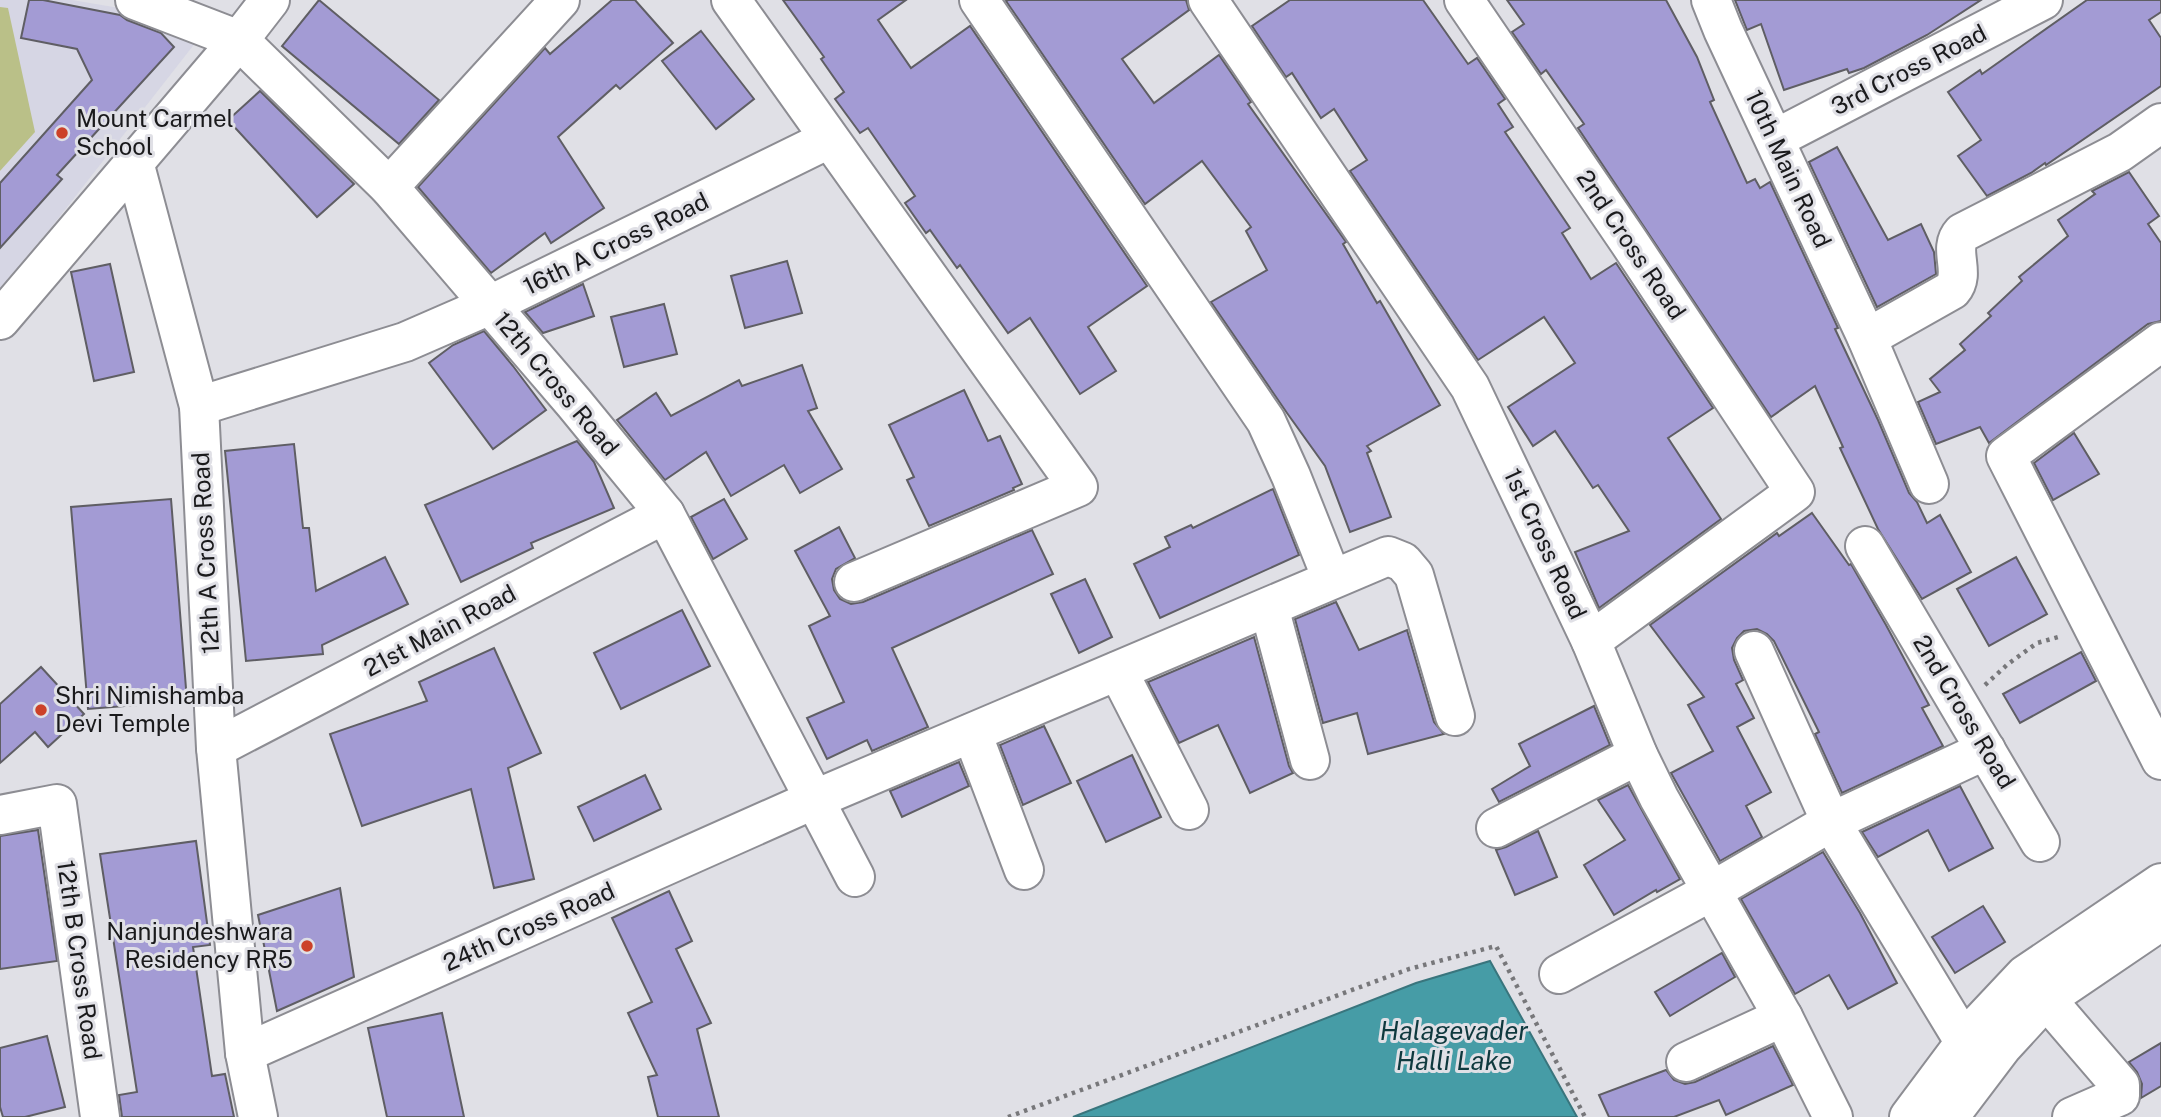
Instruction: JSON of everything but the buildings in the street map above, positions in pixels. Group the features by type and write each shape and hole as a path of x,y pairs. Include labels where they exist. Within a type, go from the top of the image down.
{"street":[{"name":"12th Cross Road","path":"135,0 239,40 389,187 665,514 855,877"},
{"path":"0,320 239,40 270,0"},
{"path":"389,187 560,0"},
{"path":"731,0 1078,487 854,582"},
{"path":"979,0 1266,421 1332,579"},
{"name":"1st Cross Road","path":"1208,0 1470,387 1591,641 1638,755 1659,798 1783,1017 1833,1117"},
{"name":"2nd Cross Road","path":"1464,0 1795,492 1591,641"},
{"name":"10th Main Road","path":"1711,0 1867,338 1929,484"},
{"name":"3rd Cross Road","path":"1774,139 2043,0"},
{"path":"1867,338 1952,290 1959,276 1956,243 1962,233 2120,152 2161,123"},
{"name":"16th A Cross Road","path":"200,406 405,342 490,305 829,139"},
{"name":"12th A Cross Road","path":"134,162 200,406 216,748 245,1053 258,1117"},
{"path":"2161,342 2006,456 2161,760"},
{"name":"21st Main Road","path":"216,748 665,514"},
{"name":"2nd Cross Road","path":"1865,547 2040,842"},
{"name":"24th Cross Road","path":"245,1053 813,800 1388,556 1403,562 1414,575 1455,716"},
{"path":"1269,607 1310,760"},
{"path":"1754,651 1831,822 1965,1043"},
{"path":"1118,671 1189,810"},
{"path":"972,733 1024,870"},
{"path":"1559,974 1712,891 1831,822 1986,750"},
{"path":"1496,828 1638,755"},
{"name":"12th B Cross Road","path":"0,815 57,804 100,1117"},
{"path":"1909,1117 1977,1026 2025,975 2161,883"},
{"path":"1949,1117 2002,1047 2046,999 2161,921"},
{"path":"2046,999 2120,1085 2120,1096 2073,1117"},
{"path":"1686,1062 1783,1017"}],"path":[{"path":"1958,702 1991,681 2008,664 2037,643 2058,638 2090,620"},
{"path":"1008,1117 1409,969 1496,946 1585,1117"}],"shaded area":[{"name":"Mount Carmel School","path":"0,0 72,0 149,13 196,42 53,225 0,288"}],"green space":[{"path":"0,7 8,8 35,132 0,171"}],"water":[{"name":"Halagevader Halli Lake","path":"1490,961 1577,1117 1073,1117 1416,983"}],"place":[{"name":"Mount Carmel School","path":"62,133"},
{"name":"Shri Nimishamba Devi Temple","path":"41,710"},
{"name":"Nanjundeshwara Residency RR5","path":"307,946"}]}
